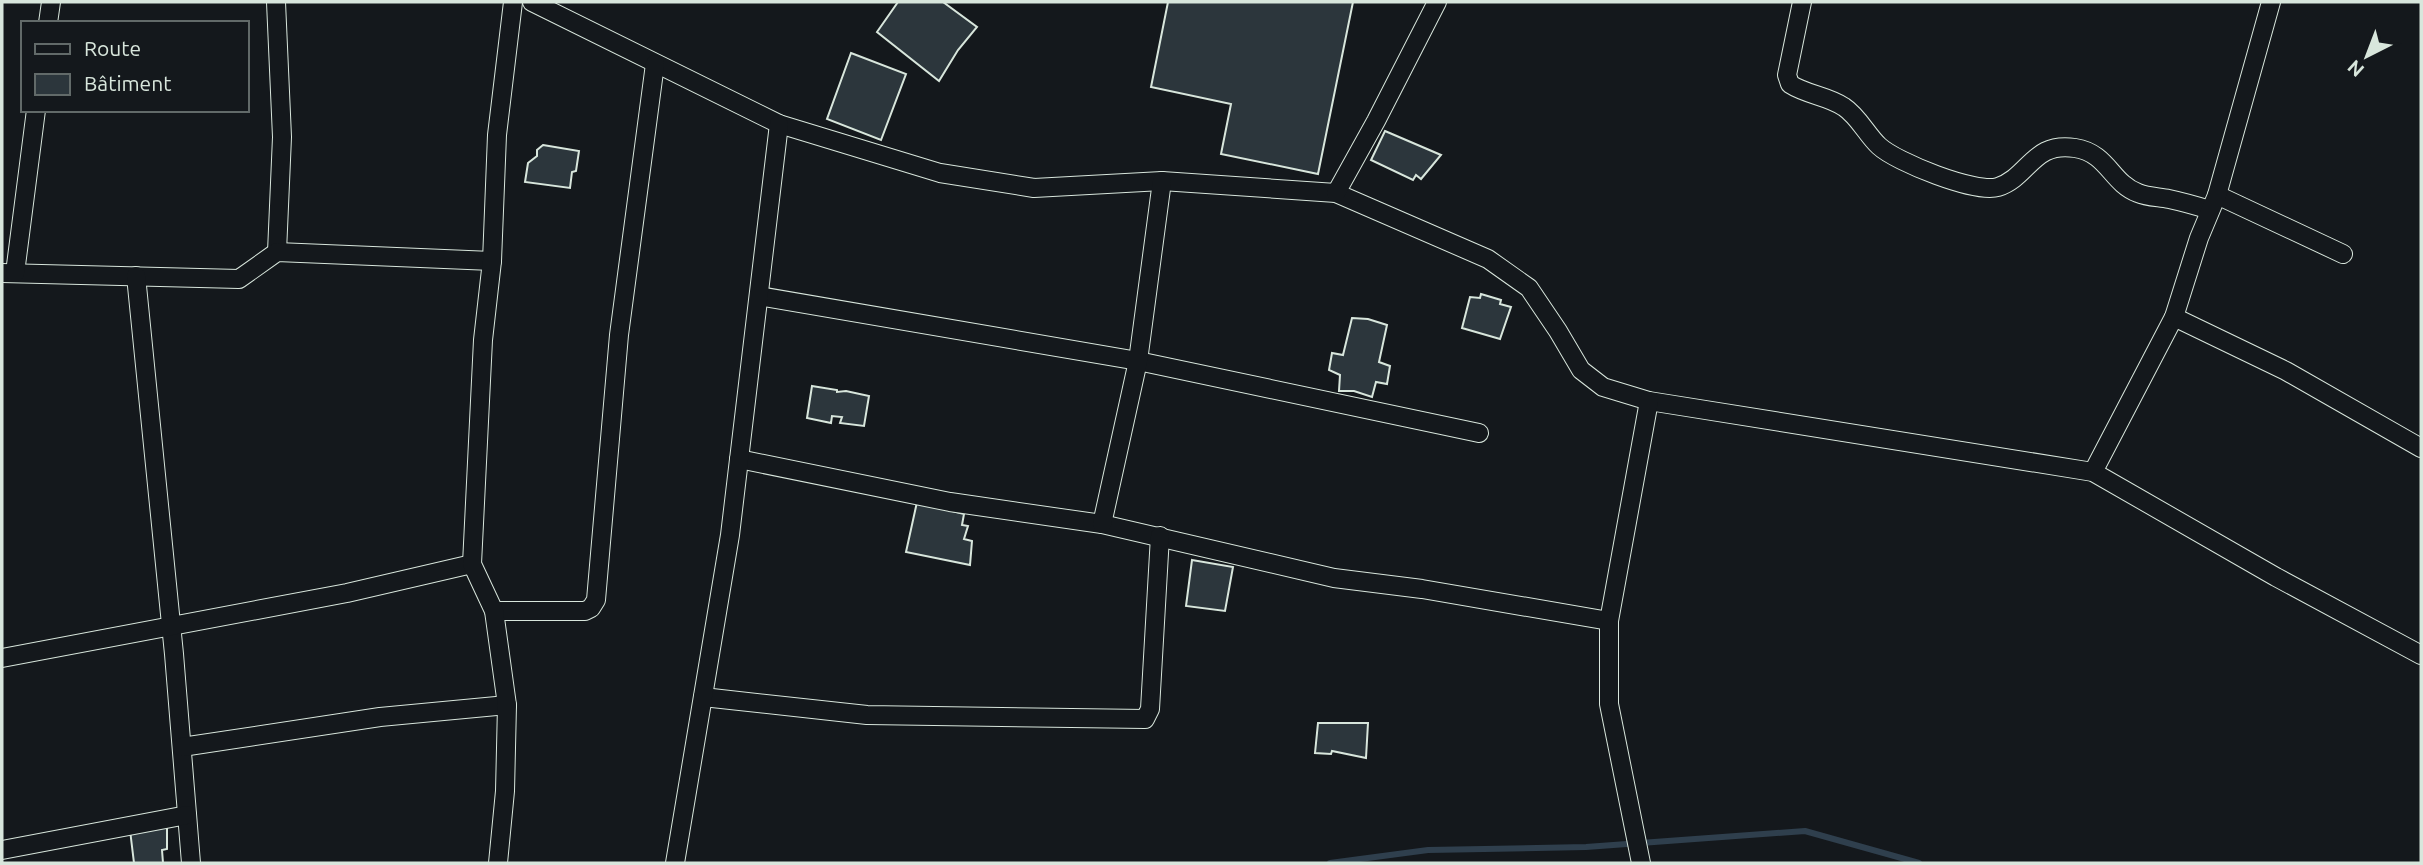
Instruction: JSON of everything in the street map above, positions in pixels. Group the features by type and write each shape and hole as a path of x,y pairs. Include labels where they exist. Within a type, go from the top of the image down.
{"street":[{"path":"48,21 51,2"},
{"path":"276,2 282,137 277,251"},
{"path":"498,863 505,791 507,705 495,611 472,564 483,340 492,261 497,135 513,2"},
{"path":"532,2 779,124 940,173 1021,186 1076,187 1162,181 1336,193 1489,259 1529,288 1580,370 1603,387 1649,401 2093,472 2350,619 2421,655"},
{"path":"1336,193 1377,121 1437,2"},
{"path":"1802,2 1787,75 1790,85 1845,107 1880,147 1903,162 1986,189 2009,181 2037,156 2058,146 2078,148 2108,165 2119,181 2138,193 2214,202 2343,254"},
{"path":"2093,472 2174,317 2214,202 2270,2"},
{"path":"495,611 585,611 596,600 619,335 655,64"},
{"path":"36,112 8,273 239,279 277,251 492,261"},
{"path":"675,863 730,535 779,124"},
{"path":"1102,524 1138,361 1162,181"},
{"path":"136,276 171,626 191,863"},
{"path":"759,296 1138,361 1479,432"},
{"path":"2174,317 2286,371 2421,448"},
{"path":"1641,863 1609,704 1609,621 1649,401"},
{"path":"739,459 950,502 1102,524 1334,578 1422,589 1609,621"},
{"path":"703,697 867,715 1145,719 1150,709 1160,536"},
{"path":"2,658 347,593 472,564"},
{"path":"182,747 380,717 507,705"},
{"path":"4,863 2,849 187,815"}],"building":[{"path":"898,2 943,2 977,27 958,50 939,81 877,32"},
{"path":"1168,2 1353,2 1318,174 1221,154 1231,104 1151,87"},
{"path":"851,53 906,74 881,140 827,119"},
{"path":"1385,131 1441,155 1421,179 1416,175 1413,180 1371,160"},
{"path":"543,145 579,151 570,188 525,182 528,163 537,156 537,150"},
{"path":"1481,294 1501,300 1500,304 1511,307 1500,339 1462,328 1470,297 1480,298"},
{"path":"1352,318 1368,319 1387,325 1379,362 1390,366 1387,384 1376,382 1372,397 1354,391 1339,391 1340,375 1329,370 1332,353 1343,355"},
{"path":"812,386 869,396 864,426 840,423 842,417 832,416 831,423 807,418"},
{"path":"917,502 964,514 962,525 968,526 964,539 972,541 970,565 906,552"},
{"path":"1192,560 1233,567 1225,611 1186,606"},
{"path":"1318,723 1368,723 1366,758 1332,751 1331,754 1315,753"},
{"path":"167,827 167,849 162,850 163,863 134,863 130,830"}],"waterway":[{"path":"1330,863 1428,850 1586,847 1805,831 1919,863"}]}
